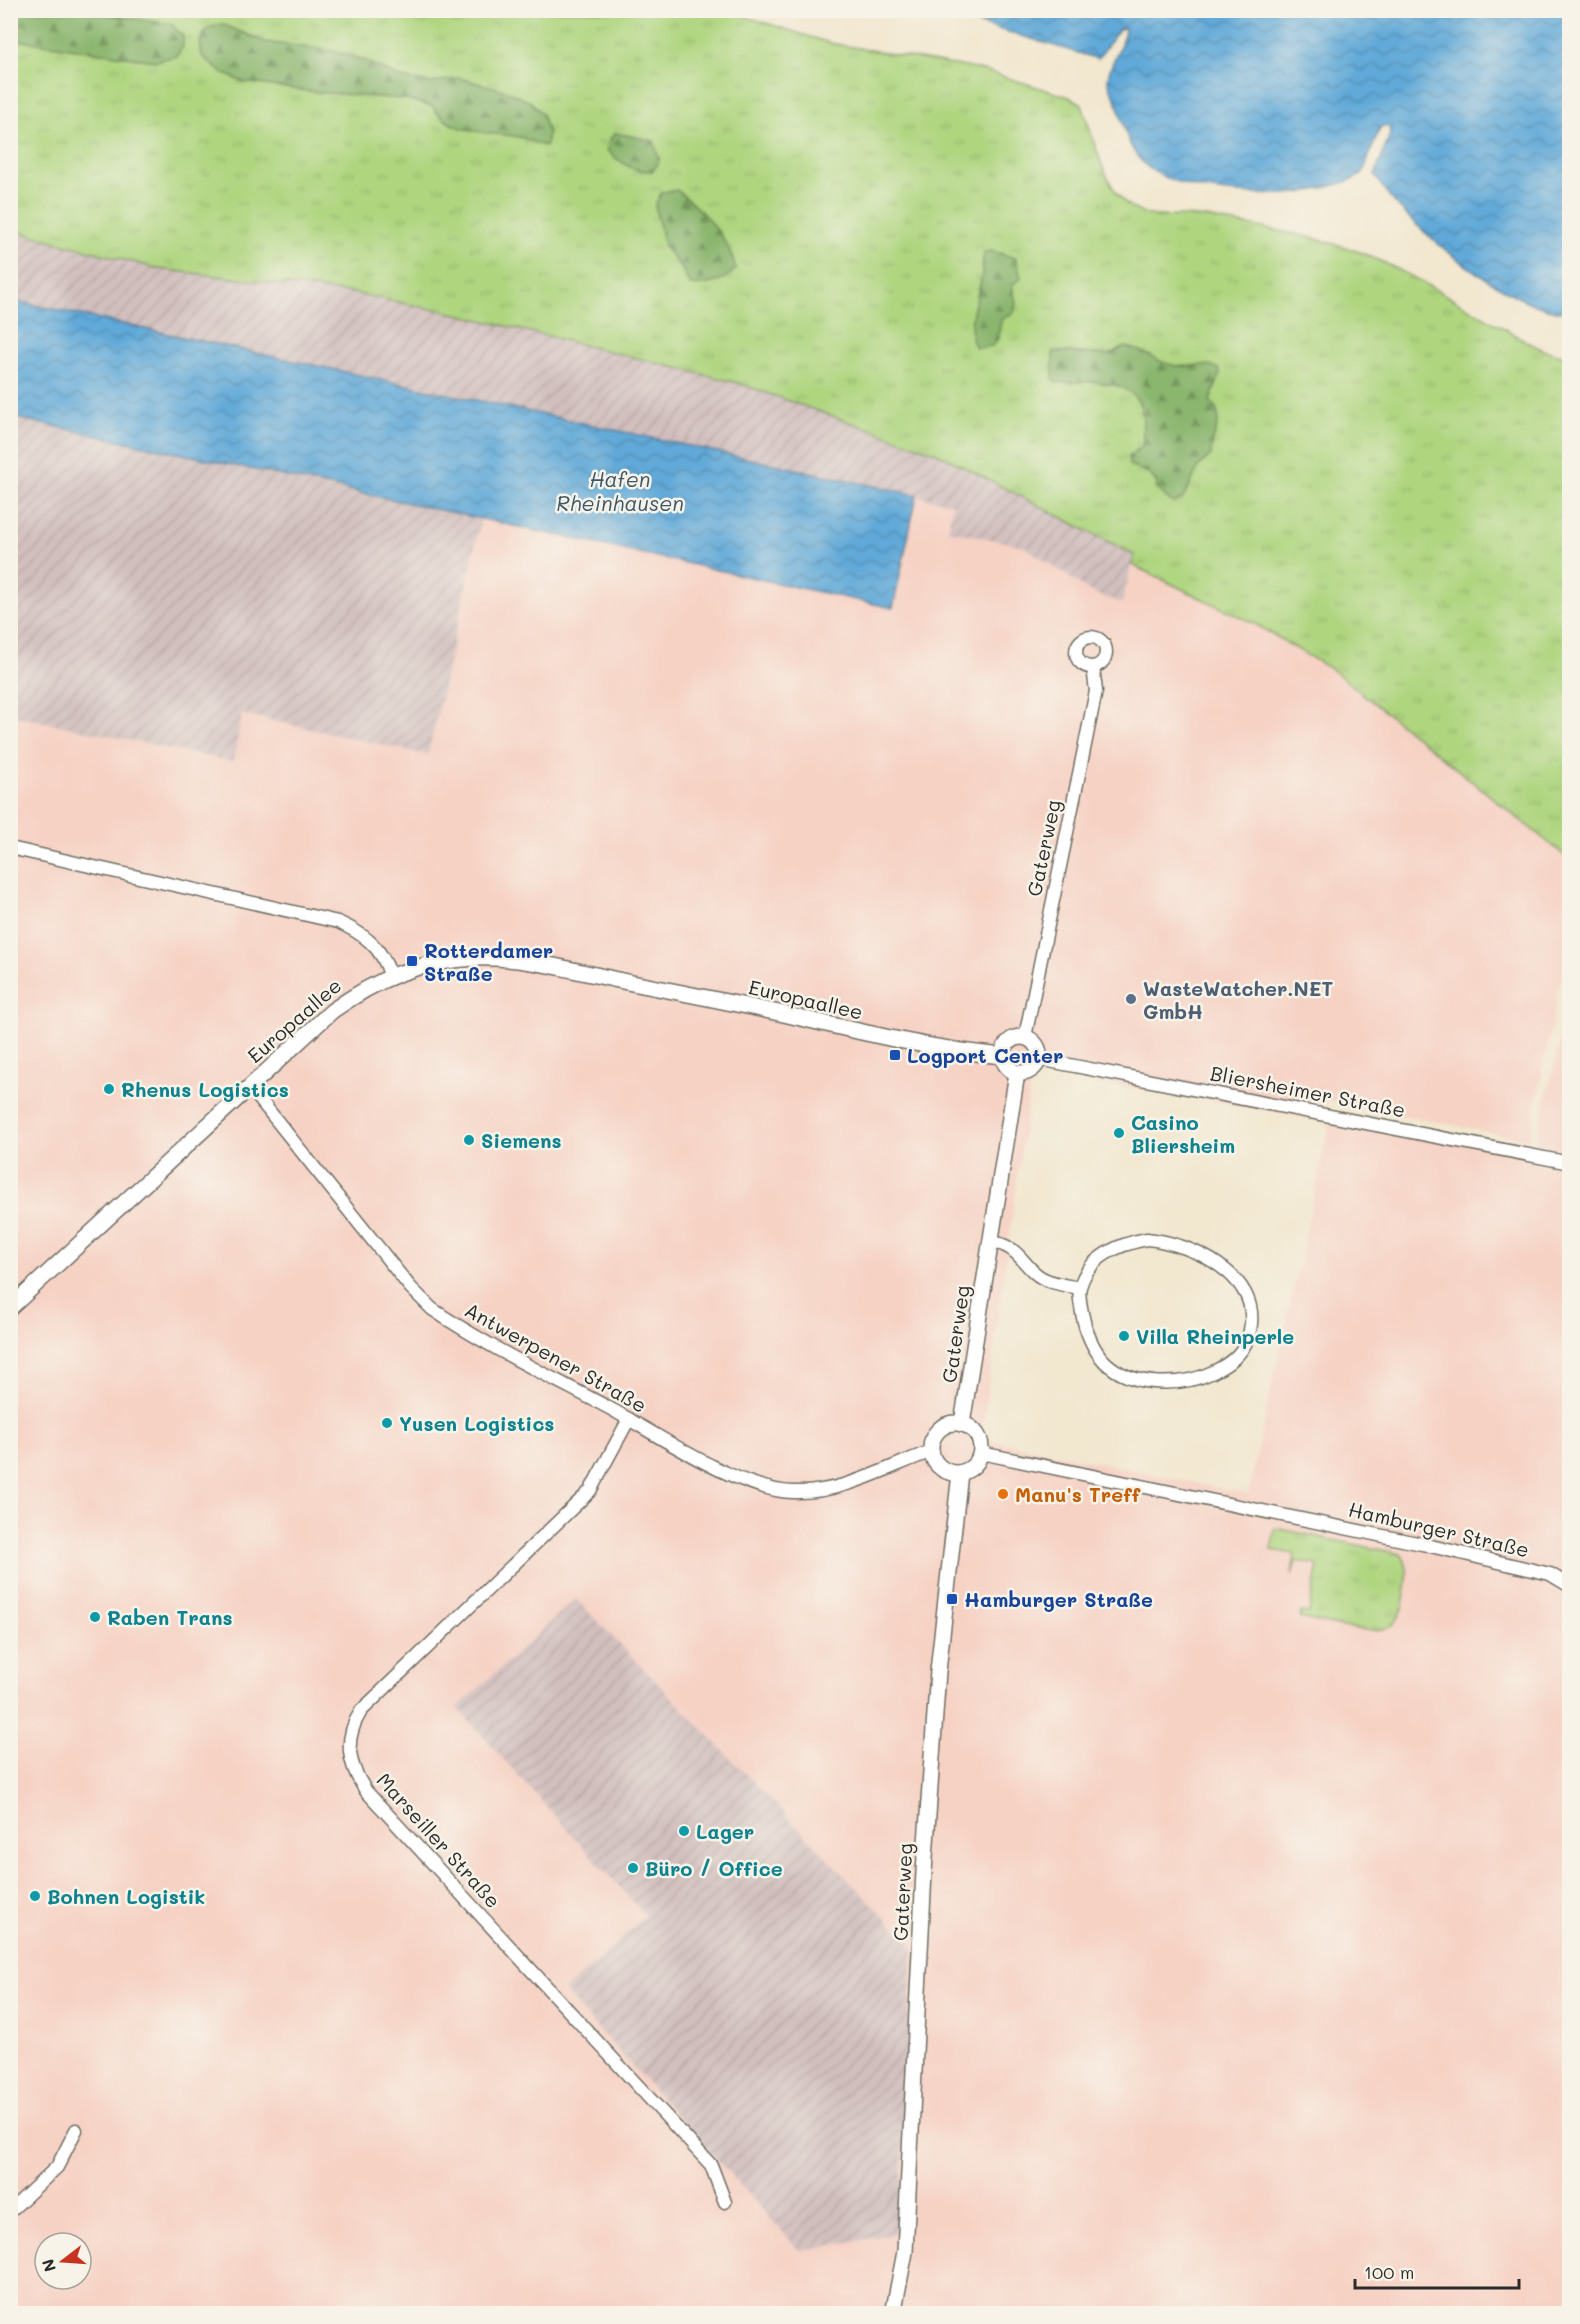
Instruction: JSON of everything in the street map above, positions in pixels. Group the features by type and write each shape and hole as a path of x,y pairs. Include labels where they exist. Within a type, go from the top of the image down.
{"main road":[{"name":"Europaallee","path":"10,1308 332,1011 359,991 390,975 445,962 475,958 500,959 690,995 897,1041 1003,1056"},
{"path":"1015,1037 1025,1037 1035,1043 1040,1059 1030,1071 1017,1073 1007,1067 1003,1056 1008,1042 1015,1037"},
{"name":"Gaterweg","path":"963,1424 1017,1073"},
{"path":"963,1424 978,1435 981,1453 977,1462 960,1473 942,1468 935,1461 932,1451 933,1441 938,1431 946,1425 963,1424"},
{"name":"Gaterweg","path":"893,2313 905,2252 924,1872 938,1671 960,1473"}],"street":[{"name":"Gaterweg","path":"1025,1037 1096,692 1093,667"},
{"path":"10,848 338,922 361,932 377,948 386,960 390,975"},
{"name":"Bliersheimer Straße","path":"1040,1059 1569,1163"},
{"name":"Antwerpener Straße","path":"249,1086 410,1287 432,1309 714,1465 760,1486 777,1491 818,1491 848,1484 932,1451"},
{"path":"1147,1239 1168,1241 1192,1249 1216,1263 1234,1279 1248,1298 1252,1320 1248,1340 1238,1357 1213,1372 1190,1380 1163,1383 1127,1375 1106,1362 1092,1343 1084,1323 1079,1288 1094,1263 1110,1251 1131,1242 1147,1239"},
{"path":"990,1241 1014,1249 1036,1274 1051,1282 1079,1288"},
{"name":"Marseiller Straße","path":"629,1419 590,1491 361,1711 353,1724 348,1748 357,1777 366,1791 711,2165 725,2202"},
{"name":"Hamburger Straße","path":"981,1453 1422,1544 1550,1574 1569,1586"},
{"path":"10,2211 57,2167 76,2130"}],"shaded area":[{"path":"10,230 159,269 353,293 457,314 738,383 935,452 1134,555 1122,603 1093,593 1023,546 948,530 953,504 11,300"},
{"path":"11,416 893,605 917,495 954,504 1122,603 1132,565 1257,625 1334,671 1569,859 1569,955 1559,987 1529,1140 1310,1097 1306,1117 1044,1073 1031,1081 981,1438 1248,1494 1330,1122 1532,1155 1569,1003 1569,2313 11,2314"},
{"path":"11,417 481,519 428,755 242,714 233,762 11,715"},
{"path":"576,1599 913,1946 899,2233 800,2251 564,1991 646,1916 457,1708"}],"green space":[{"path":"11,10 82,11 171,24 183,36 183,46 177,56 155,61 11,39"},
{"path":"11,11 728,11 830,43 982,70 1069,97 1081,103 1099,158 1119,197 1136,210 1145,214 1162,216 1202,217 1279,231 1354,250 1402,271 1543,350 1569,357 1569,859 1334,671 1257,625 1132,565 1134,555 935,452 738,383 457,314 353,293 159,269 11,230"},
{"path":"222,24 265,42 333,51 364,60 401,78 431,83 459,78 504,90 531,102 542,114 548,133 546,146 519,137 459,127 440,116 432,106 404,99 315,92 243,82 221,72 202,56 200,40 208,28"},
{"path":"616,133 654,141 659,160 653,171 628,166 607,150 610,139"},
{"path":"677,190 705,216 727,245 736,269 721,280 703,285 690,285 682,269 664,246 655,205 662,192"},
{"path":"991,251 1016,258 1021,278 1012,285 1016,303 1014,312 1001,320 998,339 992,346 976,348 971,332 973,312 982,276 984,255 985,252"},
{"path":"1124,347 1132,348 1170,365 1209,365 1219,369 1220,374 1210,401 1218,413 1211,455 1199,466 1183,499 1173,503 1157,490 1157,483 1149,473 1129,465 1129,456 1143,445 1142,413 1133,395 1114,385 1090,382 1057,383 1053,379 1053,351 1109,355"},
{"path":"1275,1528 1401,1554 1407,1568 1407,1578 1402,1607 1397,1620 1391,1626 1372,1630 1347,1628 1300,1618 1301,1612 1309,1613 1318,1565 1296,1561 1292,1575 1295,1554 1271,1550"}],"water":[{"path":"938,11 1569,11 1569,312 1546,309 1491,282 1461,262 1408,217 1375,175 1390,134 1389,126 1380,128 1362,175 1343,183 1310,191 1271,194 1223,192 1199,188 1177,182 1158,173 1143,163 1129,142 1108,80 1125,28 1119,29 1098,59"},
{"name":"Hafen Rheinhausen","path":"11,300 917,495 893,608 11,417"}],"place":[{"name":"Rotterdamer Straße","path":"412,961"},
{"name":"WasteWatcher.NET GmbH","path":"1131,999"},
{"name":"Logport Center","path":"895,1055"},
{"name":"Rhenus Logistics","path":"109,1089"},
{"name":"Casino Bliersheim","path":"1119,1133"},
{"name":"Siemens","path":"469,1140"},
{"name":"Villa Rheinperle","path":"1124,1336"},
{"name":"Yusen Logistics","path":"387,1423"},
{"name":"Manu's Treff","path":"1003,1494"},
{"name":"Hamburger Straße","path":"952,1599"},
{"name":"Raben Trans","path":"95,1617"},
{"name":"Lager","path":"684,1831"},
{"name":"Büro / Office","path":"633,1868"},
{"name":"Bohnen Logistik","path":"35,1896"}]}
